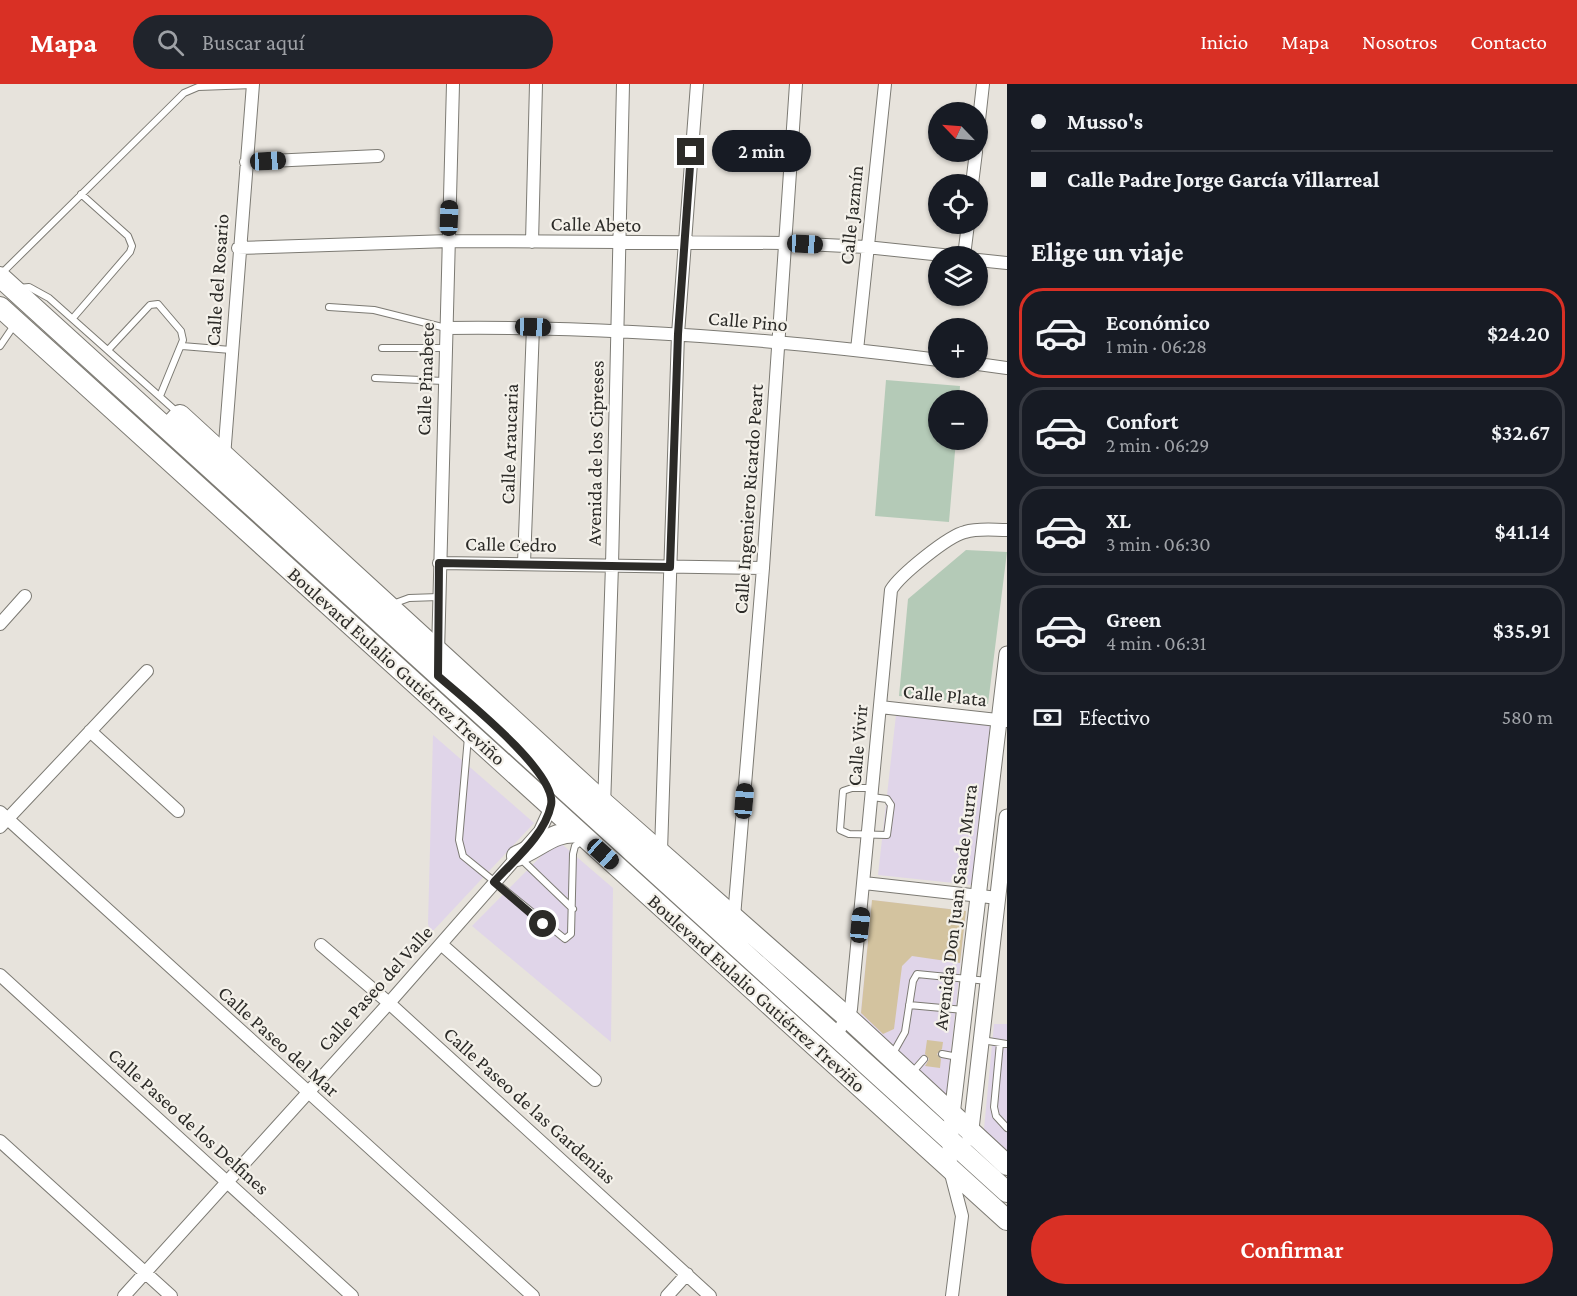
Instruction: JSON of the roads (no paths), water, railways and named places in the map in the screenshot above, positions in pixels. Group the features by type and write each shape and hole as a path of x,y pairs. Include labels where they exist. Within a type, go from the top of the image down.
{"main road":[{"name":"Boulevard Eulalio Gutiérrez Treviño","path":"5,281 174,422 224,455 604,803 848,1018 1007,1166"},
{"name":"Boulevard Eulalio Gutiérrez Treviño","path":"0,307 949,1166 960,1184 1007,1220"},
{"name":"Boulevard Eulalio Gutiérrez Treviño","path":"174,422 222,479 1007,1192"},
{"path":"532,761 550,789 551,807"},
{"path":"518,856 539,847 562,832 583,835"}],"street":[{"name":"Calle del Rosario","path":"222,479 238,248 253,84"},
{"name":"Calle Pinabete","path":"438,676 439,563 453,84"},
{"path":"532,243 536,84"},
{"name":"Avenida de los Cipreses","path":"600,823 604,803 612,565 624,84"},
{"path":"661,851 678,334 697,84"},
{"name":"Calle Ingeniero Ricardo Peart","path":"734,917 763,568 796,84"},
{"name":"Calle Jazmín","path":"857,350 885,84"},
{"path":"981,102 983,84"},
{"path":"246,162 378,156"},
{"name":"Calle Abeto","path":"238,248 449,240 620,244 785,243 928,254"},
{"path":"988,261 1007,263"},
{"name":"Calle Pino","path":"446,328 533,327 618,330 857,350 928,359"},
{"name":"Calle Araucaria","path":"524,563 533,327"},
{"path":"988,365 1007,368"},
{"name":"Calle Vivir","path":"836,1036 848,1018 864,883 888,601 897,581 958,534 975,530 1007,530"},
{"name":"Calle Cedro","path":"439,563 763,568"},
{"path":"0,624 25,596"},
{"name":"Avenida Don Juan Saade Murra","path":"949,1166 952,1115 968,978 1003,721 1007,654"},
{"path":"2,819 147,671"},
{"name":"Calle Plata","path":"880,708 1003,721"},
{"path":"90,730 178,811"},
{"name":"Calle Paseo del Valle","path":"124,1296 389,1003 540,831 551,807"},
{"name":"Avenida Don Juan Saade Murra","path":"960,1184 968,1157 1007,817"},
{"name":"Calle Paseo del Mar","path":"2,819 533,1296"},
{"path":"864,883 998,898"},
{"path":"441,944 595,1080"},
{"name":"Calle Paseo de las Gardenias","path":"321,945 389,1003 710,1296"},
{"name":"Calle Paseo de los Delfines","path":"0,975 352,1296"},
{"path":"0,1141 171,1296"},
{"path":"952,1296 962,1216 960,1184"},
{"path":"667,1296 687,1274"}],"lane":[{"path":"174,422 160,396 73,318 38,290 5,281 81,194 184,93 198,87 253,84"},
{"path":"73,318 130,252 132,246 128,236 81,194"},
{"path":"108,350 155,303 181,331 182,346 160,396"},
{"path":"329,307 374,310 446,328"},
{"path":"0,345 16,321"},
{"path":"182,346 231,350"},
{"path":"382,348 445,348"},
{"path":"375,378 444,381"},
{"path":"390,606 409,597 439,597"},
{"path":"468,731 460,849 472,865 565,939 571,934 573,854 575,846 583,835"},
{"path":"846,789 872,792 887,799 891,805 889,832 885,836 868,836 849,834 840,830 841,795 846,789"},
{"path":"518,856 573,909"},
{"path":"890,1057 903,1037 913,981 917,974 988,981"},
{"path":"909,1005 965,1010"},
{"path":"981,1040 1003,1044 994,1107 996,1116 1007,1128"},
{"path":"942,1054 959,1057"},
{"path":"910,1076 924,1059"}]}
